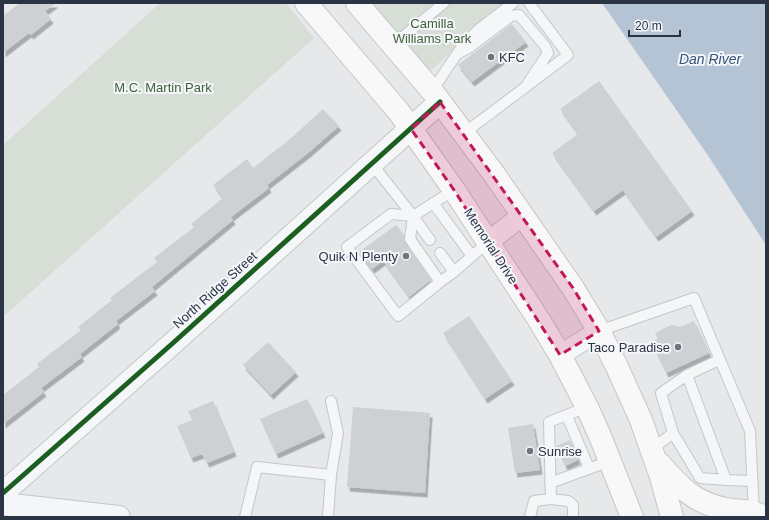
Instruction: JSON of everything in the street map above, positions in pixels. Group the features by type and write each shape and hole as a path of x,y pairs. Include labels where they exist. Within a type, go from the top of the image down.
{"main road":[{"name":"Memorial Drive","path":"306,3 364,70 411,129 454,190 539,320 560,355 587,407 610,460 632,517"},
{"path":"356,3 436,97 523,215 573,288 599,331 618,367 641,420 661,477 672,517"},
{"path":"652,452 679,485 692,496 709,505 760,515"}],"street":[{"name":"North Ridge Street","path":"3,493 80,426 411,129 436,97"},
{"path":"488,242 523,215"},
{"path":"560,355 599,331"},
{"path":"3,504 119,517"}],"lane":[{"path":"393,45 444,3"},
{"path":"436,97 457,54 478,30 514,3"},
{"path":"463,134 568,55 529,3"},
{"path":"457,54 470,47 511,16 519,15 545,46 548,53 525,88"},
{"path":"372,164 430,240"},
{"path":"454,190 413,216 391,214 347,247 398,316 454,272 488,242"},
{"path":"434,203 472,256"},
{"path":"413,216 410,239 440,282"},
{"path":"440,253 454,272"},
{"path":"599,331 694,298 750,431 752,481 760,515"},
{"path":"719,360 687,375 661,393 673,433 700,478 752,481"},
{"path":"687,375 726,480"},
{"path":"328,517 331,475 338,433 331,401"},
{"path":"551,499 549,422 587,407"},
{"path":"567,416 589,468"},
{"path":"652,452 673,433"},
{"path":"550,483 610,460"},
{"path":"245,517 257,467 331,475"},
{"path":"530,517 534,502 551,499 568,501 573,505 573,517"}],"highlighted area":[{"path":"440,102 573,288 599,331 560,355 454,190 411,129"}],"green space":[{"name":"M.C. Martin Park","path":"160,3 286,3 314,38 3,317 3,145"},
{"name":"Camilla Williams Park","path":"371,3 505,3 430,71"}],"water":[{"name":"Dan River","path":"602,3 766,3 766,245 707,154"}],"building":[{"path":"20,3 56,3 45,11 51,19 31,35 29,33 3,53 3,16"},
{"path":"512,24 526,42 472,82 458,65"},
{"path":"599,81 692,211 656,237 623,190 594,211 552,153 578,134 560,109"},
{"path":"323,109 339,126 308,153 267,185 269,188 231,217 233,220 152,287 155,291 116,321 118,324 80,354 82,357 41,388 44,392 3,424 3,395 39,367 37,364 81,330 78,327 112,300 110,298 157,262 154,258 194,227 191,224 223,198 213,185 247,159 253,168 290,139"},
{"path":"396,225 404,235 405,243 431,280 409,297 383,261 372,269 359,252"},
{"path":"469,316 512,381 485,399 443,333"},
{"path":"694,321 709,353 666,373 651,342 658,339 655,333 671,325 680,327"},
{"path":"268,342 296,372 271,395 243,365"},
{"path":"307,399 323,433 276,454 260,419"},
{"path":"213,401 234,452 207,463 202,454 191,458 177,426 192,420 188,411"},
{"path":"353,407 430,413 425,493 347,487"},
{"path":"533,424 540,470 515,473 508,428"},
{"path":"570,440 578,460 565,466 556,446"}],"cycle path":[{"path":"3,493 173,343 440,102"}],"place":[{"name":"KFC","path":"491,57"},
{"name":"Quik N Plenty","path":"406,256"},
{"name":"Taco Paradise","path":"678,347"},
{"name":"Sunrise","path":"530,451"}]}
